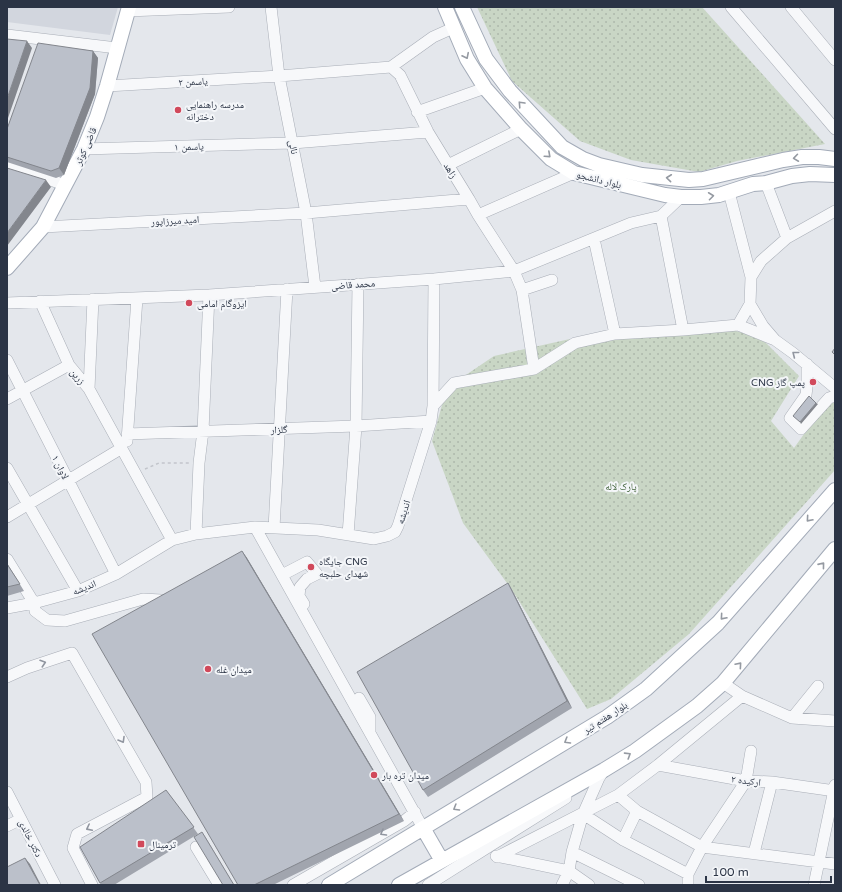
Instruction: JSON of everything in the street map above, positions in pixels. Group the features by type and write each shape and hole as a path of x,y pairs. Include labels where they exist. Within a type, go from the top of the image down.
{"main road":[{"name":"بلوار دانشجو","path":"445,7 467,59 485,88 521,129 551,159 574,173 665,195 681,197 719,195 753,184 766,183 792,176 835,174"},
{"name":"بلوار دانشجو","path":"462,7 486,59 510,92 562,147 583,159 599,165 642,175 689,180 703,179 802,157 835,159"},
{"name":"قاضی کوثر","path":"7,268 43,226 84,149 97,117 107,86 128,9"},
{"name":"بلوار هفتم تیر","path":"329,885 606,717 646,689 718,623 835,490"},
{"path":"399,885 601,774 697,706 723,684 835,549"},
{"path":"424,828 442,861"}],"street":[{"path":"128,9 229,7"},
{"name":"نالی","path":"271,7 279,76 306,213 315,287"},
{"path":"731,7 835,129"},
{"path":"791,7 835,60"},
{"path":"391,67 433,36 453,28"},
{"path":"7,35 39,43 118,48"},
{"name":"یاسمن ۲","path":"107,86 279,76 391,67"},
{"name":"زاهد","path":"391,67 400,76 428,132 514,271 522,290 534,369"},
{"path":"417,112 485,88"},
{"path":"448,164 521,129"},
{"name":"یاسمن ۱","path":"84,149 293,144 428,132"},
{"path":"7,165 65,185"},
{"path":"478,215 574,173"},
{"path":"766,183 787,238"},
{"path":"729,192 751,277 750,304 738,324"},
{"name":"محمد قاضی","path":"7,303 209,295 434,279 514,271 632,223 661,216 681,197"},
{"name":"امید میرزاپور","path":"43,226 306,213 469,199"},
{"path":"751,277 761,261 787,238 835,211"},
{"path":"661,216 683,330"},
{"path":"594,239 615,334"},
{"name":"اندیشه","path":"7,608 34,603 78,591 116,574 172,540 196,534 255,527 318,530 374,539 387,536 395,532 431,421 433,406 434,279"},
{"path":"522,290 552,280"},
{"path":"348,535 356,426 358,284"},
{"path":"274,528 288,289"},
{"path":"196,534 198,462 203,431 209,295"},
{"path":"7,517 68,480 124,452 127,434 137,298"},
{"path":"89,389 93,299"},
{"name":"زرین","path":"40,301 69,365 89,389 172,540"},
{"path":"750,304 763,326 776,340 808,364 835,388"},
{"path":"433,406 454,383 534,369 575,343 615,334 683,330 738,324 776,340"},
{"name":"لاوان ۱","path":"7,360 116,574"},
{"path":"808,364 806,395 790,418 801,429 829,398 835,396"},
{"path":"7,399 69,365"},
{"name":"گلزار","path":"127,434 356,426 431,421"},
{"path":"7,468 78,591"},
{"path":"255,527 424,828"},
{"path":"7,559 34,603 34,612 47,620 65,621 143,599 161,600 176,607"},
{"path":"282,575 307,562 316,574 307,579 300,587 300,596 370,717 370,732"},
{"path":"7,677 27,668 72,653 146,782 147,797 77,834 73,848 92,885"},
{"path":"723,684 742,696 792,718 835,721"},
{"path":"792,718 818,686"},
{"path":"497,857 618,795 658,765 742,696"},
{"path":"583,814 688,880 702,848 746,781 751,751"},
{"name":"ارکیده ۲","path":"658,765 746,781 772,782 835,789"},
{"path":"562,885 569,871 572,852 583,814 601,774"},
{"path":"428,885 482,852 601,774"},
{"path":"754,853 772,782"},
{"path":"814,885 835,789"},
{"name":"دکتر خالدی","path":"7,792 55,885"},
{"path":"618,795 637,812 702,848 754,853 835,864"},
{"path":"292,885 404,821 415,812"},
{"path":"623,840 637,812"},
{"path":"7,826 21,819"},
{"path":"196,847 219,885"},
{"path":"482,852 497,857 569,871 588,885"},
{"path":"572,852 639,885"}],"path":[{"path":"136,473 160,463 198,462"}],"shaded area":[{"path":"7,7 118,7 110,35 7,22"}],"green space":[{"path":"477,7 702,7 825,144 737,161 699,172 631,160 580,141 512,81"},
{"name":"پارک لاله","path":"732,330 760,337 799,376 771,421 794,448 822,409 833,402 835,404 835,470 689,634 611,699 587,709 512,590 463,523 432,441 442,405 454,383 494,356 570,339"}],"building":[{"path":"7,39 27,41 7,99"},
{"path":"38,43 93,51 90,88 59,168 51,171 7,157 7,129"},
{"path":"7,168 46,180 7,233"},
{"path":"835,348 835,355 832,352"},
{"path":"809,396 816,403 800,422 793,416"},
{"path":"242,551 399,814 254,885 238,885 92,634"},
{"path":"7,564 20,584 7,587"},
{"path":"508,583 567,701 423,790 357,672"},
{"name":"ترمینال","path":"166,790 194,827 100,883 80,847"},
{"path":"202,832 234,885 223,885 194,837"},
{"path":"25,858 40,885 7,885 7,867"}],"place":[{"name":"مدرسه راهنمایی دخترانه","path":"178,110"},
{"name":"ایزوگام امامی","path":"189,303"},
{"name":"CNG پمپ گاز","path":"813,382"},
{"name":"جایگاه CNG شهدای حلبچه","path":"311,567"},
{"name":"میدان غله","path":"208,669"},
{"name":"میدان تره بار","path":"374,775"},
{"name":"ترمینال","path":"141,844"}]}
